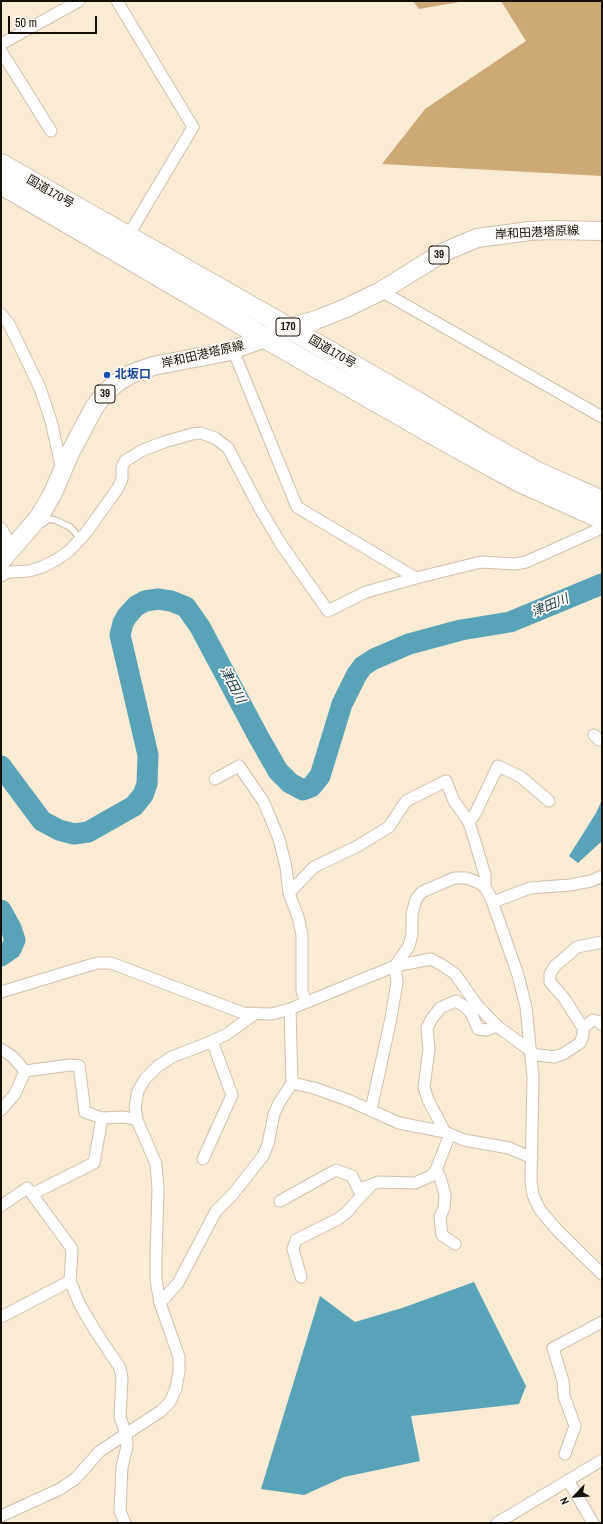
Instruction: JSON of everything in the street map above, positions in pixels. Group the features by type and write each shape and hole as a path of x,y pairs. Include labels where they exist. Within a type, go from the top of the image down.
{"highway":[{"name":"国道170号","path":"1,164 289,328 537,472 574,497 602,519"},
{"name":"国道170号","path":"1,184 265,338 520,482 574,497 602,501"}],"main road":[{"name":"岸和田港塔原線","path":"1,561 39,516 53,493 94,406 105,393 119,381 131,374 153,366 233,350 289,328 316,320 346,308 381,291 444,252 477,238 530,231 602,231"}],"street":[{"path":"1,44 79,1"},
{"path":"117,1 193,127 128,236"},
{"path":"1,51 51,131"},
{"path":"381,291 602,417"},
{"path":"1,314 12,330 40,388 51,421 62,472"},
{"path":"233,350 297,507 416,578"},
{"path":"1,576 8,572 29,571 42,567 56,560 71,549 81,539 118,488 122,479 122,467 125,461 143,450 164,442 201,433 215,438 228,448 259,507 281,544 328,611 366,592 416,578 482,562 514,564 526,562 602,527"},
{"path":"1,528 7,539 1,545"},
{"path":"215,779 239,766 263,801 279,839 286,866 289,893 298,917 302,935 302,991 306,1002"},
{"path":"469,822 476,812 498,766 521,777 549,801"},
{"path":"289,893 314,867 356,848 389,827 406,801 446,782 454,801 469,822 485,875 485,887 493,902 518,975 526,1007 533,1077 532,1188 534,1195 540,1210 558,1231 602,1274"},
{"path":"493,902 530,888 570,885 591,881 602,876"},
{"path":"371,1110 392,1018 398,982 395,966 409,946 412,934 412,914 416,899 422,892 454,878 467,878 485,887"},
{"path":"1,992 97,963 111,963 243,1013 272,1014 290,1009 395,966 431,959 455,974 477,1005 497,1026 531,1052 554,1057 563,1054 580,1043 583,1035 583,1028 564,998 550,982 550,974 555,966 577,947 602,942"},
{"path":"280,1200 336,1170 352,1176 358,1189 378,1182 415,1183 431,1176 436,1170 448,1133 428,1100 424,1087 429,1049 427,1028 440,1008 456,1001 471,1013 478,1029 487,1030 497,1026"},
{"path":"160,1303 178,1283 216,1212 233,1194 263,1156 268,1144 274,1114 292,1083 290,1009"},
{"path":"1,1516 60,1489 75,1480 100,1451 161,1411 170,1402 176,1388 179,1372 179,1357 160,1303 156,1266 158,1189 156,1164 137,1120 135,1107 138,1091 145,1078 158,1066 172,1057 227,1034 256,1013"},
{"path":"583,1028 593,1020 600,1022 602,1025"},
{"path":"203,1159 232,1095 212,1041"},
{"path":"1,1049 14,1057 24,1071"},
{"path":"24,1071 70,1065 79,1066 85,1112 102,1118 124,1117 137,1120"},
{"path":"1,1110 15,1094 24,1071"},
{"path":"292,1083 314,1088 371,1110 399,1123 448,1133 464,1140 509,1148 532,1158"},
{"path":"32,1194 94,1163 102,1118"},
{"path":"436,1170 440,1177 445,1195 444,1208 440,1217 442,1235 455,1244"},
{"path":"301,1277 293,1249 296,1240 338,1219 346,1213 371,1185"},
{"path":"1,1206 27,1188 72,1248 70,1282 80,1305 120,1368 122,1379 120,1417 126,1434 127,1446 122,1467 120,1511 125,1523"},
{"path":"1,1317 70,1282"},
{"path":"565,1454 574,1426 564,1396 563,1381 553,1348 602,1322"},
{"path":"497,1523 602,1460"},
{"path":"568,1480 593,1523"}],"lane":[{"path":"25,533 33,532 39,529 48,519 70,527 81,539"}],"shaded area":[{"path":"413,1 465,1 419,9"},
{"path":"501,1 602,1 602,176 382,164 425,109 526,41"}],"water":[{"path":"602,800 602,841 578,863 569,856 596,813"},
{"path":"474,1282 526,1386 519,1404 411,1416 420,1461 344,1477 304,1495 261,1489 320,1296 355,1322 402,1308"}],"waterway":[{"name":"津田川","path":"1,766 42,821 59,830 74,834 88,832 134,806 143,795 147,784 148,755 120,635 123,623 127,616 136,606 145,601 158,599 171,601 186,607 200,627 278,771 290,783 303,790 311,787 320,776 342,704 357,674 363,666 374,659 409,644 461,630 510,622 602,584"},
{"name":"津田川","path":"1,910 11,928 15,940 11,949 1,956"}],"place":[{"name":"北坂口","path":"107,375"}]}
